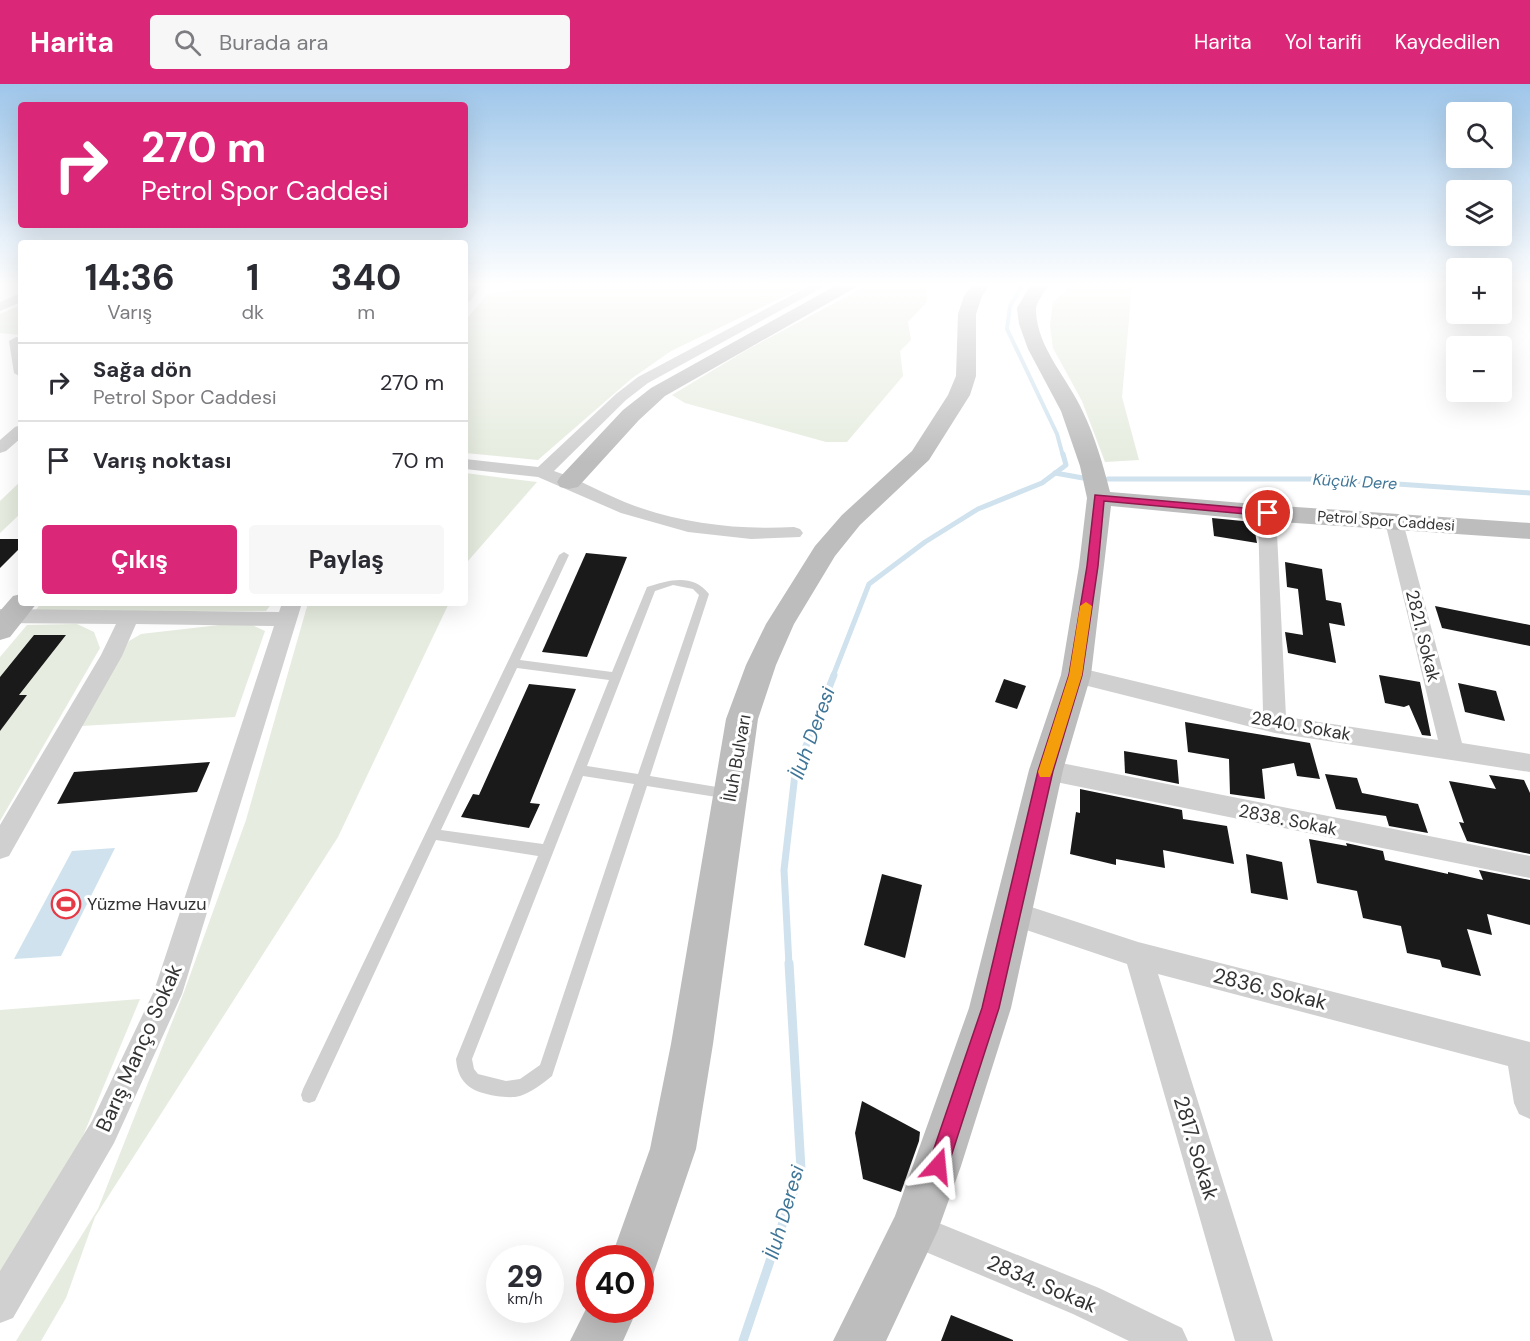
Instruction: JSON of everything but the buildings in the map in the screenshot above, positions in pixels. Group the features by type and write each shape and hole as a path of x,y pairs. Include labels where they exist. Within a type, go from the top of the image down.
{"street":[{"path":"542,473 621,397 643,380 709,345"},
{"path":"569,482 632,415 658,393 741,345"},
{"name":"İluh Bulvarı","path":"640,1245 673,1149 692,1044 742,718 761,665 780,624 824,552 851,520 921,455 954,404 966,376 967,345"},
{"path":"859,1341 914,1230 938,1166 990,1008 1046,771 1076,675 1092,566 1099,498 1092,466 1072,411 1036,345"},
{"path":"0,448 18,426"},
{"path":"468,464 542,473 569,482 627,509 672,524 731,533 765,535 794,533"},
{"name":"Petrol Spor Caddesi","path":"1099,498 1268,513 1530,531"},
{"path":"1268,513 1275,724"},
{"name":"2821. Sokak","path":"1394,522 1452,750"},
{"path":"8,616 129,618 290,611"},
{"name":"Barış Manço Sokak","path":"0,1305 103,1132 167,994 290,611"},
{"path":"0,848 111,656 129,618"},
{"name":"2840. Sokak","path":"1076,675 1275,724 1530,763"},
{"name":"2838. Sokak","path":"1046,771 1530,867"},
{"name":"2836. Sokak","path":"1013,913 1138,955 1525,1055"},
{"name":"2817. Sokak","path":"1138,955 1254,1341"},
{"path":"1525,1055 1530,1103"},
{"name":"2834. Sokak","path":"914,1230 1086,1301 1169,1341"},
{"path":"596,1341 605,1323"}],"lane":[{"path":"309,1095 564,555"},
{"path":"673,582 691,584 702,590 704,594 546,1070 530,1082 513,1090 478,1085 468,1077 464,1068 464,1059 616,677 651,589 673,582"},
{"path":"513,663 616,677"},
{"path":"579,770 730,794"},
{"path":"432,834 547,851"}],"shaded area":[{"path":"468,345 684,345 671,351 631,379 538,460 468,453"},
{"path":"757,345 906,345 900,351 903,376 847,442 826,442 685,403 672,395"},
{"path":"1053,345 1127,345 1122,397 1139,460 1105,462 1082,401"},
{"path":"468,473 537,482 468,561"},
{"path":"18,484 18,516 0,533 0,501"},
{"path":"39,606 270,606 266,611 35,611"},
{"path":"307,606 448,606 338,837 95,1217 66,1298 41,1341 16,1341 98,1209 184,992 246,820"},
{"path":"77,624 94,632 100,648 0,821 0,657 27,625"},
{"path":"228,624 252,625 265,631 235,717 81,726 129,641 141,634"},
{"path":"140,999 78,1148 0,1282 0,1010"}],"water":[{"name":"Yüzme Havuzu","path":"115,848 61,956 14,959 72,851"}],"waterway":[{"name":"İluh Deresi","path":"1014,345 1057,434 1063,456"},
{"name":"İluh Deresi","path":"1055,473 1066,465 1063,454"},
{"name":"İluh Deresi","path":"833,676 869,584 925,542 978,509 1042,483 1055,473"},
{"name":"Küçük Dere","path":"1055,473 1083,478"},
{"name":"Küçük Dere","path":"1108,479 1323,479 1530,493"},
{"name":"İluh Deresi","path":"789,965 784,870 795,774 834,675"},
{"name":"İluh Deresi","path":"743,1341 801,1169 789,963"}],"slow traffic":[{"path":"1045,772 1076,675 1086,606"}],"place":[{"name":"Yüzme Havuzu","path":"66,904"}],"route":[{"path":"938,1166 990,1008 1046,771 1076,675 1092,566 1099,498 1268,513"}]}
